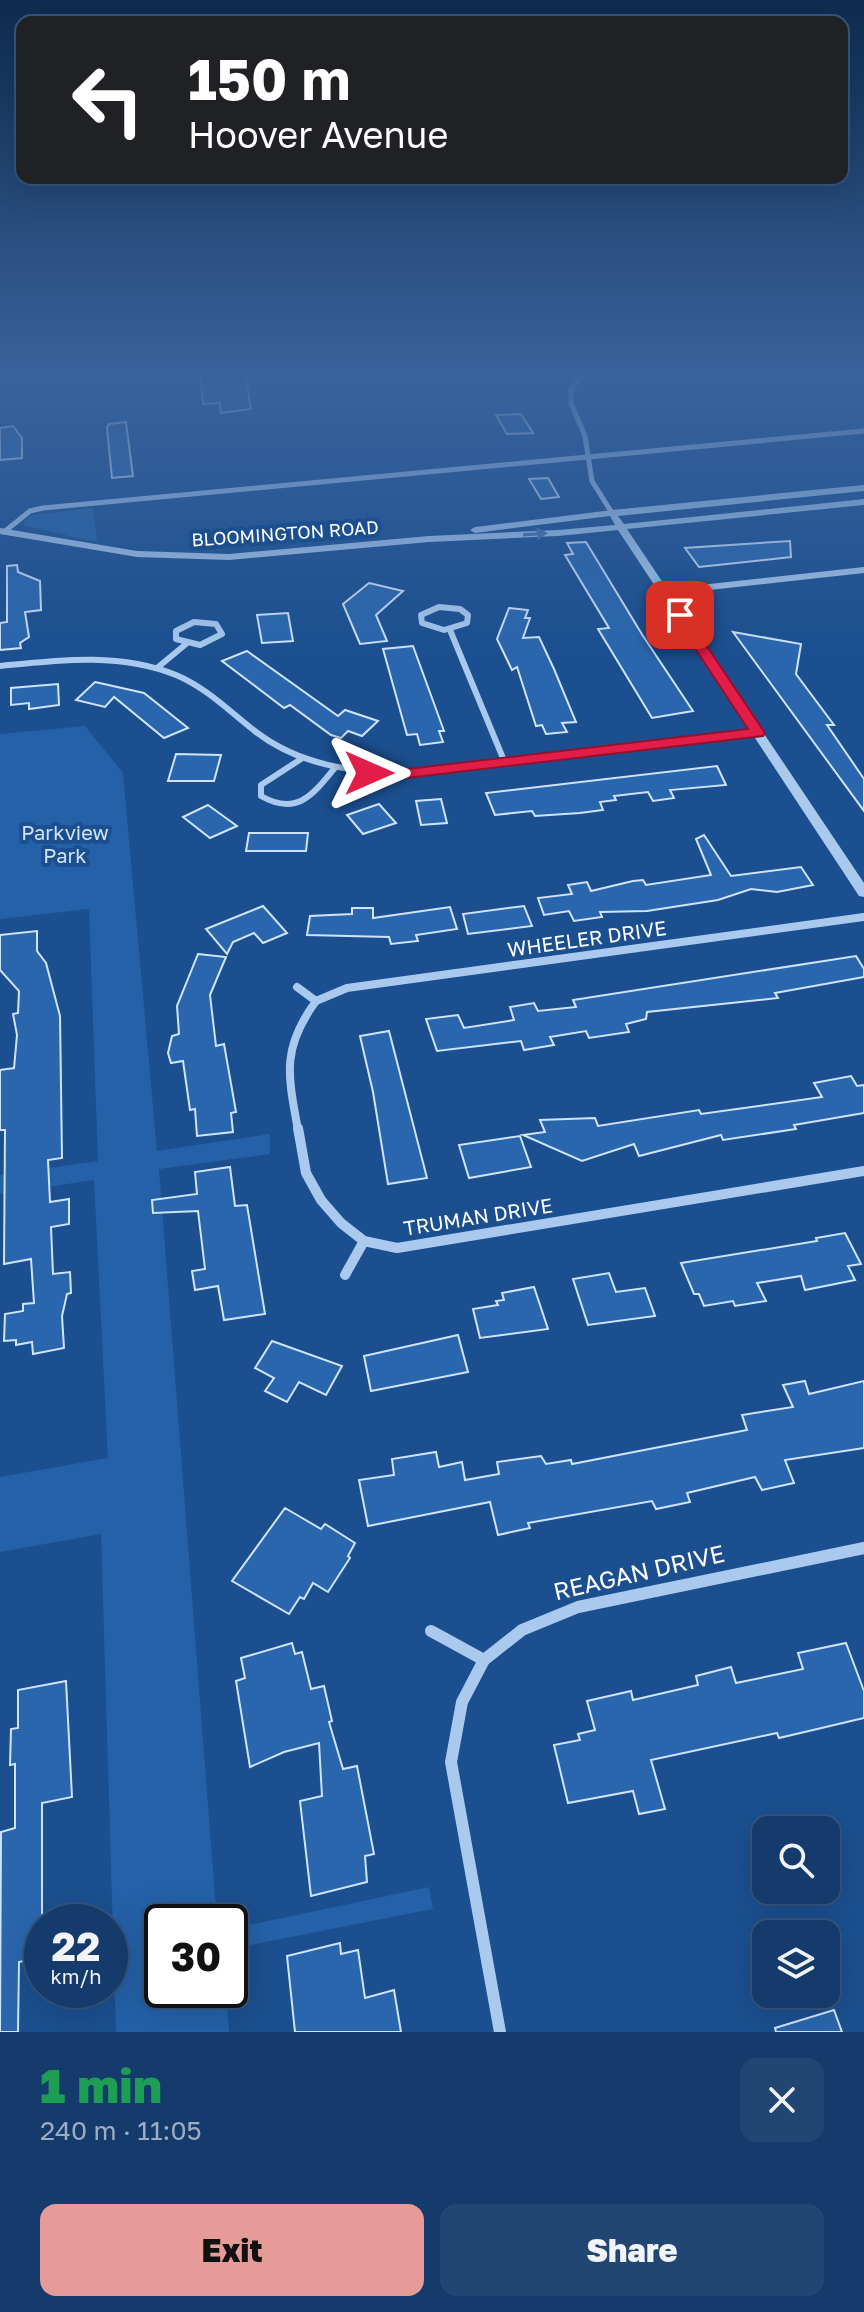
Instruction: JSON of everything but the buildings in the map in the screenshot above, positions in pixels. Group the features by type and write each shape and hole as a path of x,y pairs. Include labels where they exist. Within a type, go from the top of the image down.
{"street":[{"path":"2,532 30,511 43,508 481,467"},
{"path":"588,467 592,481 621,527 864,893"},
{"name":"BLOOMINGTON ROAD","path":"2,532 101,549 179,557 278,554 429,539 612,513 864,488"},
{"name":"BLOOMINGTON ROAD","path":"429,539 621,527 864,502"},
{"path":"664,592 864,570"},
{"path":"439,607 465,612 467,623 450,630 427,627 420,619 421,615 439,607"},
{"path":"157,668 186,644 208,644 219,638 222,630 209,622 186,624 175,635 186,644"},
{"path":"450,630 505,763"},
{"path":"0,666 87,659 157,668 196,685 266,739 301,759 334,769 407,773 758,733"},
{"path":"301,759 261,785 261,796 271,803 291,805 309,799 334,769"},
{"name":"WHEELER DRIVE","path":"316,1001 347,988 864,917"},
{"path":"297,987 316,1001 298,1026 290,1055 289,1082 306,1173 321,1200 341,1223 364,1241 345,1275"},
{"name":"TRUMAN DRIVE","path":"364,1241 397,1248 435,1244 864,1171"},
{"name":"REAGAN DRIVE","path":"500,2032 451,1762 456,1718 484,1660 506,1636 540,1618 578,1607 864,1548"},
{"path":"431,1631 484,1660"}],"green space":[{"path":"93,508 97,542 25,526 24,521 32,515"},
{"name":"Parkview Park","path":"85,726 123,773 157,1151 270,1134 270,1154 159,1169 216,1904 144,1904 144,2008 227,2008 229,2032 116,2032 115,2008 128,2008 128,1904 112,1904 101,1534 0,1552 0,1477 108,1458 94,1180 0,1194 0,1175 98,1161 89,909 0,919 0,734"},
{"path":"429,1887 433,1909 248,1945 248,1925"}],"route":[{"path":"369,773 407,773 758,733 680,615"}]}
